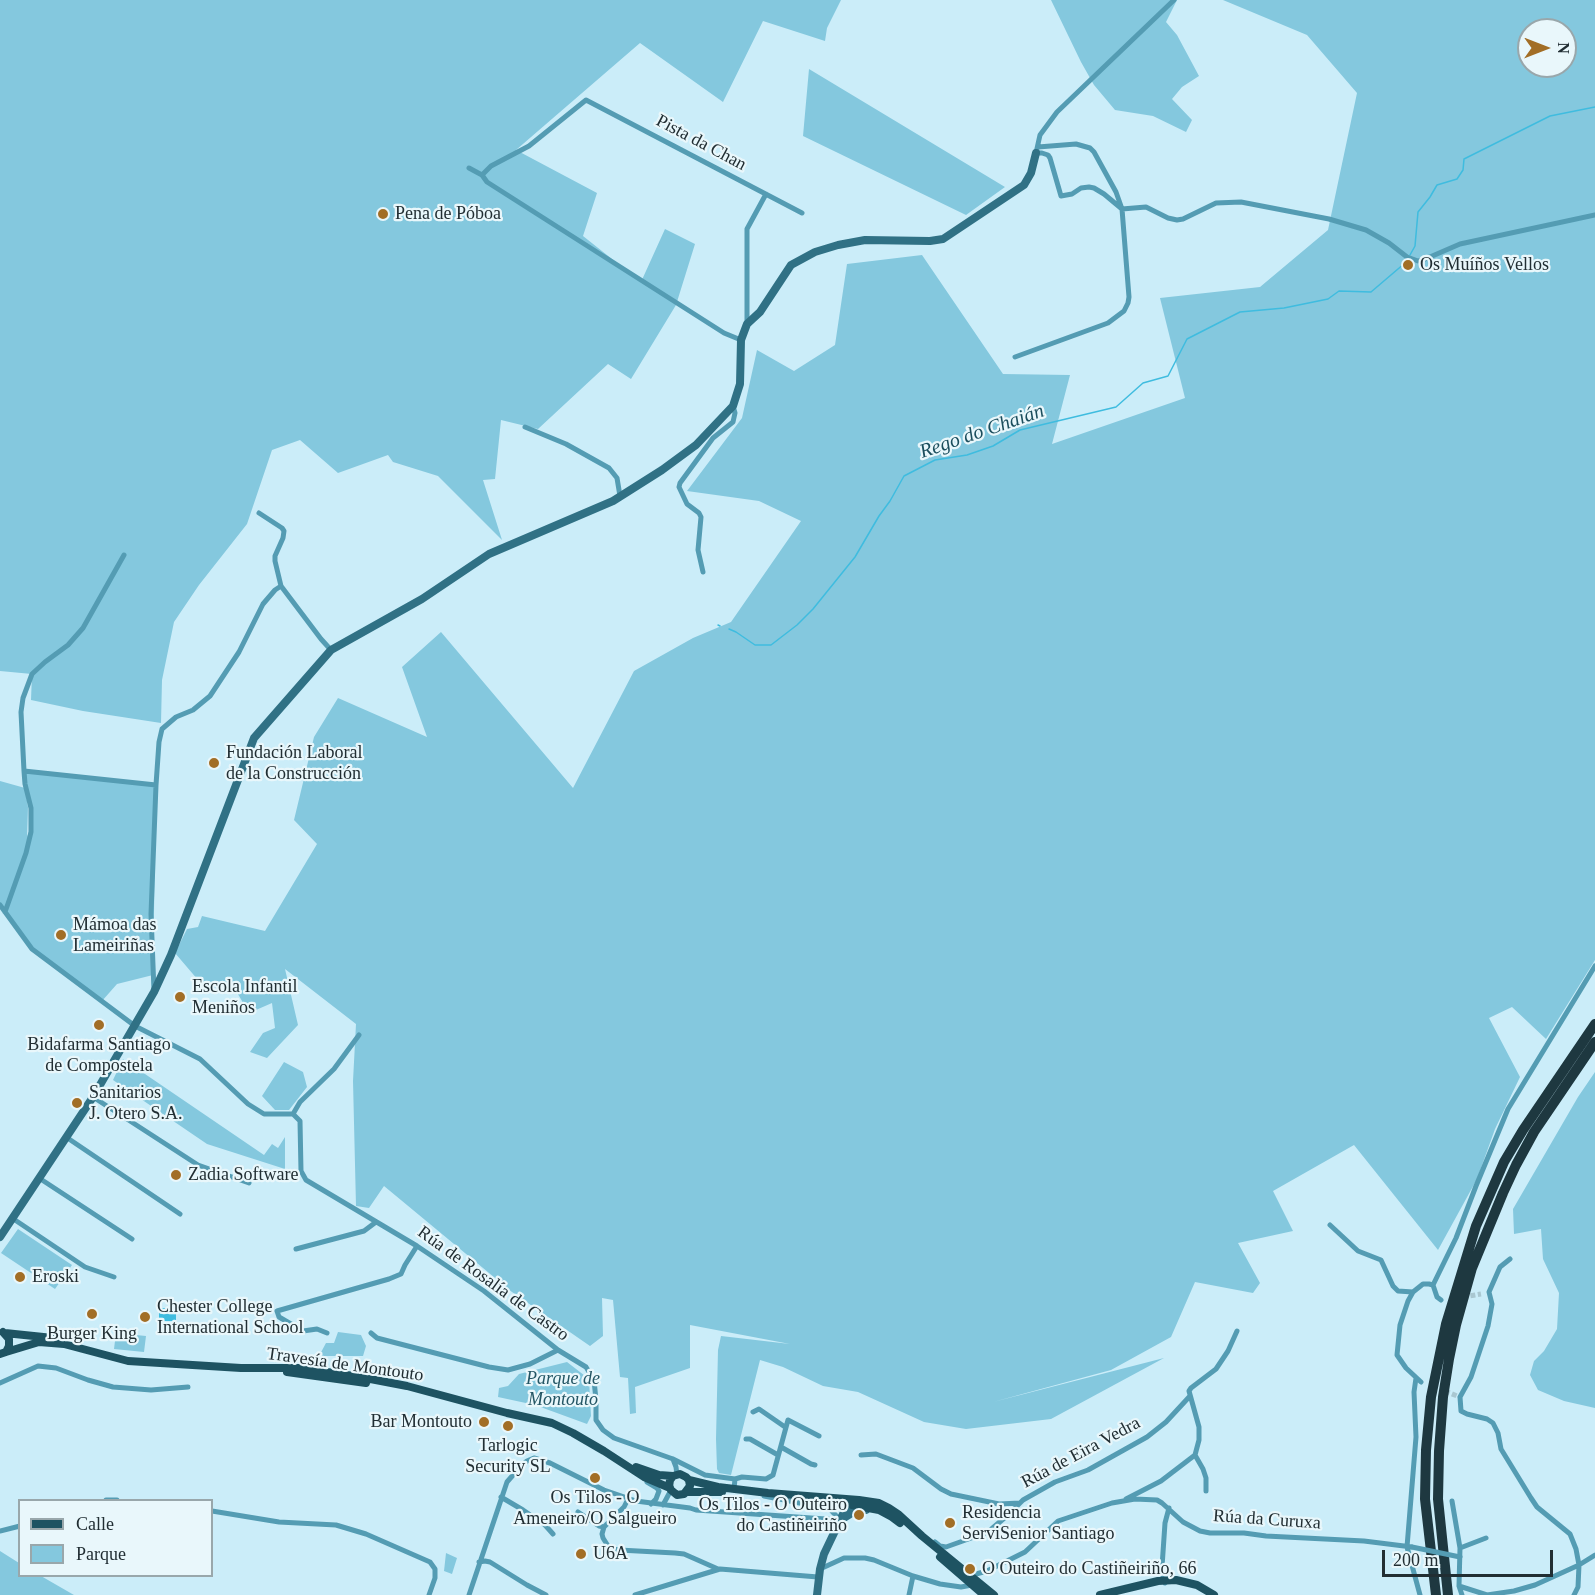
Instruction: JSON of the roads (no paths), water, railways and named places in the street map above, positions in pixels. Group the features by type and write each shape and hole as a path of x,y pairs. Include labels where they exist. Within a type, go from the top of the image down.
{"highway":[{"path":"1436,1595 1425,1499 1426,1450 1431,1397 1446,1324 1476,1226 1504,1162 1595,1024"},
{"path":"1448,1595 1438,1499 1438,1475 1443,1397 1456,1325 1472,1268 1512,1174 1534,1132 1595,1042"}],"main road":[{"name":"Travesía de Montouto","path":"2,1331 10,1342 3,1353"},
{"name":"Travesía de Montouto","path":"2,1331 68,1340 104,1355"},
{"name":"Travesía de Montouto","path":"3,1353 39,1342 64,1344 128,1361 242,1368 301,1368 395,1383 552,1423 573,1432 644,1477 670,1489"},
{"name":"Travesía de Montouto","path":"609,1454 646,1471 675,1476"},
{"path":"683,1475 718,1487 734,1484 872,1501 898,1514 967,1572 990,1595 972,1585 910,1531 879,1510 762,1495 718,1492 675,1494 670,1489 669,1483 675,1476 683,1475"},
{"path":"685,1493 690,1486 688,1478"},
{"path":"1100,1595 1165,1582 1186,1581 1214,1595"},
{"path":"1117,1595 1165,1582 1183,1585 1204,1595"}],"street":[{"path":"747,324 760,312 791,265 802,257 838,244 865,240 930,241 943,239 1024,185 1031,173 1040,135 1057,112 1174,0"},
{"name":"Pista da Chan","path":"482,175 491,166 529,146 586,100 802,213"},
{"path":"1015,357 1108,323 1124,311 1129,297 1122,209 1116,192 1092,149 1076,144 1037,150"},
{"path":"1037,150 1050,158 1061,196 1072,194 1081,188 1094,188 1122,209 1146,207 1177,220 1216,203 1241,202 1329,219 1366,230 1409,258 1424,260 1460,244 1595,215"},
{"path":"469,168 482,175 487,182 724,333 741,340"},
{"path":"0,1237 93,1097 154,992 171,955 254,738 331,651 422,599 489,554 613,501 696,445 733,406 740,384 741,340 747,324 747,228 766,194"},
{"path":"703,572 698,550 701,517 687,504 679,487 713,438 733,422 735,413 733,406"},
{"path":"525,427 566,444 609,468 617,478 620,496"},
{"path":"259,513 284,531 275,556 281,586 331,651"},
{"path":"5,912 31,832 31,808 24,771 21,712 23,698 32,674 68,645 83,628 124,555"},
{"path":"154,992 151,914 156,785 162,729 176,717 193,710 210,696 239,652 263,604 281,586"},
{"path":"24,771 156,785"},
{"path":"0,905 32,949 135,1026 200,1059 248,1104 264,1114 293,1114 300,1102 334,1069 359,1035"},
{"path":"1441,1300 1437,1297 1433,1285 1456,1239 1508,1109 1595,966"},
{"path":"93,1097 198,1165 249,1183"},
{"name":"Rúa de Rosalía de Castro","path":"293,1114 300,1121 301,1171 306,1180 417,1246 484,1291 558,1350 586,1367 594,1380 596,1420 603,1430 614,1438 673,1459"},
{"path":"66,1137 180,1214"},
{"path":"39,1178 132,1239"},
{"path":"12,1218 85,1267 114,1277"},
{"path":"296,1249 364,1231 376,1222"},
{"path":"1330,1225 1358,1251 1382,1260 1393,1286 1398,1291 1413,1292"},
{"path":"327,1333 317,1329 303,1331 279,1317 277,1311 401,1274 417,1246"},
{"path":"1510,1259 1500,1267 1489,1292 1492,1304 1488,1326 1471,1377 1458,1396 1461,1411 1493,1423 1498,1433 1501,1449 1537,1507 1570,1534 1579,1565 1578,1587 1574,1595"},
{"path":"1420,1595 1410,1547 1416,1437 1414,1392 1419,1380 1406,1368 1397,1355 1400,1325 1408,1301 1413,1292 1423,1284 1433,1285"},
{"path":"1481,1294 1489,1292"},
{"name":"Rúa de Eira Vedra","path":"951,1545 988,1532 1020,1503 1055,1482 1089,1470 1147,1437 1166,1422 1190,1396 1191,1388 1216,1369 1237,1331"},
{"path":"371,1333 377,1338 508,1370 530,1364 558,1350"},
{"path":"0,1383 38,1366 56,1368 113,1387 151,1390 188,1387"},
{"path":"1122,1502 1161,1481 1195,1455 1199,1440 1199,1427 1190,1396"},
{"path":"753,1412 759,1409 785,1427"},
{"path":"688,1478 692,1472 734,1484 742,1477 766,1479 773,1475 788,1420 819,1436"},
{"path":"746,1439 778,1455"},
{"path":"781,1447 815,1465"},
{"path":"861,1455 876,1454 913,1468 951,1494 999,1504 1020,1503"},
{"path":"1195,1455 1206,1478 1206,1491"},
{"path":"469,1595 507,1482 512,1473 534,1458 550,1463 604,1490 651,1504 696,1510 840,1520 855,1511 879,1510"},
{"path":"673,1459 700,1473"},
{"path":"673,1459 676,1467 675,1476"},
{"path":"683,1464 688,1478"},
{"path":"644,1477 659,1491 651,1504"},
{"path":"663,1505 670,1489"},
{"path":"679,1506 685,1493"},
{"path":"685,1493 690,1508"},
{"path":"762,1495 830,1509 840,1520"},
{"path":"501,1497 524,1510 553,1533"},
{"path":"628,1499 624,1507 604,1527 602,1534 608,1546 620,1550 684,1554 720,1569"},
{"path":"967,1572 976,1574 987,1571 1025,1552 1058,1521 1076,1514 1135,1499 1157,1500 1169,1508 1165,1523 1162,1573 1165,1582"},
{"path":"1452,1501 1460,1548 1459,1586 1462,1595"},
{"path":"817,1595 824,1554 847,1508 858,1502 898,1514"},
{"name":"Rúa da Curuxa","path":"1169,1508 1183,1522 1210,1533 1364,1541 1460,1557"},
{"path":"213,1510 279,1522 336,1525 366,1533 430,1562 435,1569 435,1578 429,1595"},
{"path":"578,1512 604,1527"},
{"path":"0,1531 18,1526"},
{"path":"913,1528 940,1546 951,1545"},
{"path":"1460,1548 1486,1538"},
{"path":"951,1545 947,1551 952,1560"},
{"path":"1459,1586 1487,1595 1498,1594 1535,1585 1595,1555"},
{"path":"635,1595 720,1569 819,1573 844,1558 858,1557 874,1560 913,1576 954,1587 972,1585"},
{"path":"479,1562 490,1562 546,1595"},
{"path":"987,1571 981,1579 990,1595"},
{"path":"909,1595 913,1576"}],"waterway":[{"name":"Rego do Chaián","path":"1410,255 1415,246 1418,212 1437,185 1457,179 1463,170 1464,159 1550,116 1595,107"},
{"name":"Rego do Chaián","path":"729,629 755,645 771,645 797,625 855,557 904,476 935,460 967,455 993,446 1020,430 1116,407 1143,383 1168,376 1187,339 1240,312 1284,308 1328,299 1339,291 1371,292 1408,259"}],"tunnel":[{"path":"1463,1297 1481,1294"},
{"path":"1445,1391 1457,1396"}],"place":[{"name":"Pena de Póboa","path":"383,214"},
{"name":"Os Muíños Vellos","path":"1408,265"},
{"name":"Fundación Laboral de la Construcción","path":"214,763"},
{"name":"Mámoa das Lameiriñas","path":"61,935"},
{"name":"Escola Infantil Meniños","path":"180,997"},
{"name":"Bidafarma Santiago de Compostela","path":"99,1025"},
{"name":"Sanitarios J. Otero S.A.","path":"77,1103"},
{"name":"Zadia Software","path":"176,1175"},
{"name":"Eroski","path":"20,1277"},
{"name":"Burger King","path":"92,1314"},
{"name":"Chester College International School","path":"145,1317"},
{"name":"Bar Montouto","path":"484,1422"},
{"name":"Tarlogic Security SL","path":"508,1426"},
{"name":"Os Tilos - O Ameneiro/O Salgueiro","path":"595,1478"},
{"name":"Os Tilos - O Outeiro do Castiñeiriño","path":"859,1515"},
{"name":"Residencia ServiSenior Santiago","path":"950,1523"},
{"name":"U6A","path":"581,1554"},
{"name":"O Outeiro do Castiñeiriño, 66","path":"970,1569"}],"park label":[{"name":"Parque de Montouto","path":"563,1389"}]}
